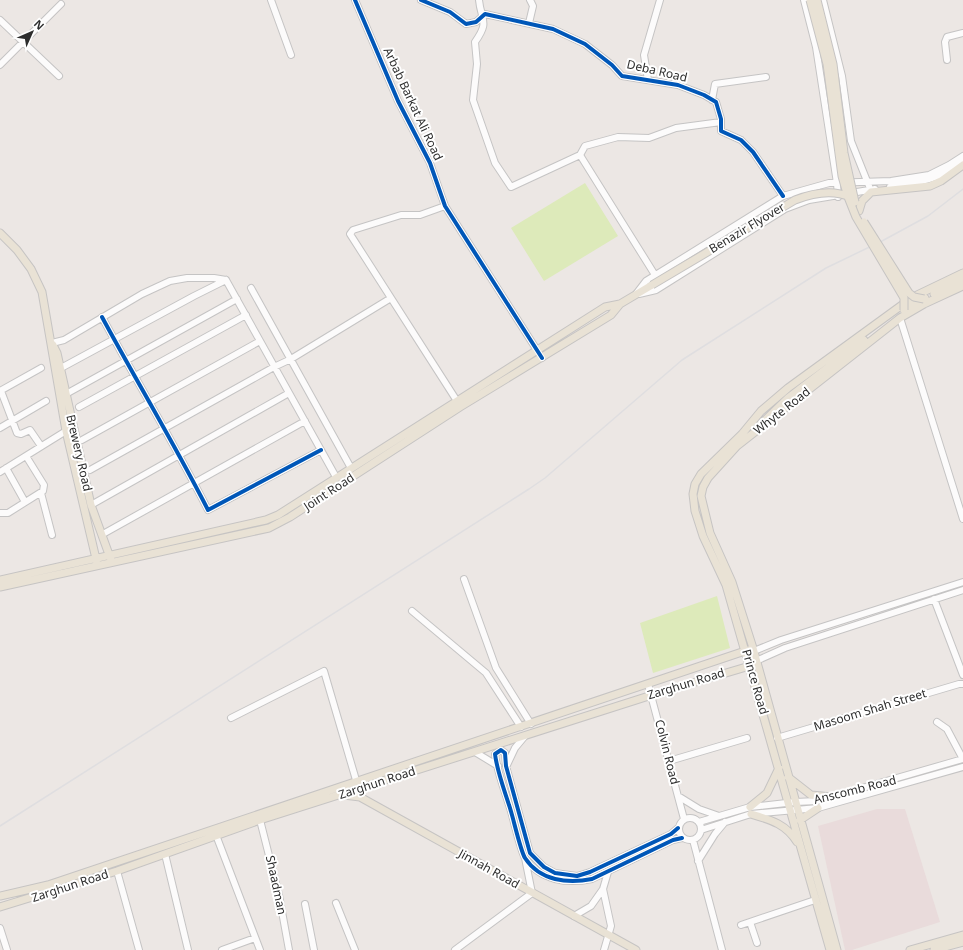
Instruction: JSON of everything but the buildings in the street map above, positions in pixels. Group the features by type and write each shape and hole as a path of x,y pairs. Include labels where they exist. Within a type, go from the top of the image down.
{"main road":[{"path":"810,0 827,64 841,170 851,198 909,292 914,297 924,299"},
{"path":"817,0 833,64 844,153 851,198 856,218 904,298 904,310 963,280"},
{"path":"859,211 866,196 871,192 930,186 942,181 963,166"},
{"name":"Benazir Flyover","path":"652,285 796,200 809,194 823,192 837,193 851,198"},
{"name":"Brewery Road","path":"0,233 17,250 31,269 42,292 66,431 97,562"},
{"name":"Whyte Road","path":"745,436 761,411 788,388 913,297 963,272"},
{"name":"Joint Road","path":"111,559 260,522 278,515 605,308 620,304 652,285"},
{"name":"Whyte Road","path":"745,436 900,318 924,304 963,286"},
{"name":"Joint Road","path":"0,580 270,528 290,517 460,407 611,315 620,304"},
{"name":"Whyte Road","path":"745,436 788,398 904,310"},
{"name":"Brewery Road","path":"52,343 57,353 61,368 91,505 111,559"},
{"name":"Prince Road","path":"745,436 708,478 702,487 701,496 710,533 732,582 754,650 756,663 788,777 801,849 830,950"},
{"name":"Prince Road","path":"745,436 701,474 695,484 693,494 703,536 726,585 748,666 758,692 779,768 792,802"},
{"name":"Joint Road","path":"0,587 97,562"},
{"name":"Zarghun Road","path":"0,896 48,885 356,780 531,724 745,651 754,650"},
{"name":"Zarghun Road","path":"0,907 117,871 260,820 756,663"},
{"path":"779,768 767,793 750,811 777,822 784,827 791,833 801,849"},
{"path":"788,777 811,795 832,797"},
{"name":"Jinnah Road","path":"341,794 360,797 636,950"},
{"path":"800,820 818,808"},
{"name":"Prince Road","path":"794,810 800,820 837,950"},
{"path":"934,950 963,935"},
{"path":"910,950 963,942"}],"street":[{"path":"271,0 291,55"},
{"name":"Arbab Barkat Ali Road","path":"355,0 398,101 430,163 445,206 542,358"},
{"name":"Deba Road","path":"421,0 450,12 466,24 476,22 485,14 553,29 585,44 612,65 622,76 678,85 704,95 712,100"},
{"path":"479,0 483,16 483,30 475,42 477,64 473,100 495,163 512,187 580,155 585,146 618,137 649,138 676,128 721,122"},
{"path":"529,23 533,6 530,0"},
{"path":"648,80 644,55 660,0"},
{"path":"804,0 816,47 838,197"},
{"path":"823,0 842,76 851,141 861,168 869,182 870,190"},
{"path":"0,65 61,4"},
{"path":"0,20 59,76"},
{"path":"947,60 945,42 947,37 963,33"},
{"path":"766,77 715,84 712,100 716,102 721,122 721,131 741,140 753,152 783,196"},
{"path":"580,155 655,275"},
{"path":"635,295 646,281 783,196 808,188 837,183 907,179 929,175 944,169 963,156"},
{"path":"635,295 656,290 785,209 809,200 838,197 915,183 934,178 952,170 963,161"},
{"path":"445,206 420,215 401,215 354,230 350,234 456,401"},
{"path":"52,343 64,340 142,294 170,281 187,278 214,278 226,280"},
{"path":"226,280 336,477"},
{"path":"61,368 226,280"},
{"path":"251,288 351,468"},
{"path":"90,470 274,367 291,359 391,298"},
{"path":"66,394 237,299"},
{"path":"79,408 246,315"},
{"path":"102,317 134,377 165,428 208,510 321,450"},
{"path":"900,318 963,520"},
{"path":"82,440 260,341"},
{"path":"41,368 0,391 17,433 21,434 30,430 41,446"},
{"path":"91,505 289,393"},
{"path":"0,428 46,401"},
{"path":"103,534 305,421"},
{"path":"0,472 66,431"},
{"path":"0,513 8,512 41,493 44,488 26,456"},
{"path":"6,468 25,502"},
{"path":"41,493 52,534"},
{"path":"464,579 496,668 531,724"},
{"name":"Zarghun Road","path":"754,650 963,582"},
{"name":"Zarghun Road","path":"756,663 785,648 963,590"},
{"path":"934,599 963,674"},
{"path":"412,611 486,673 521,727"},
{"path":"231,718 324,671 356,780"},
{"name":"Colvin Road","path":"648,684 684,819"},
{"name":"Masoom Shah Street","path":"777,738 963,684"},
{"path":"937,722 947,729 963,759"},
{"path":"506,766 515,748 525,736"},
{"path":"669,761 747,738"},
{"path":"455,950 462,948 532,893 525,858 495,754 501,750 505,753 506,766 530,853 544,867 555,873 577,876 590,872 671,834 678,828 684,819 692,818 699,822 701,830 697,837 692,840 682,838 673,840 608,872 592,879 578,882 562,881 550,878 539,871 525,858"},
{"path":"475,752 498,766"},
{"name":"Anscomb Road","path":"699,822 719,816 792,802 817,801 963,759"},
{"name":"Anscomb Road","path":"701,830 725,822 750,811 818,808 963,767"},
{"path":"678,796 699,809 719,816"},
{"name":"Shaadman","path":"260,820 279,895 289,950"},
{"path":"698,861 725,822"},
{"path":"678,828 682,838"},
{"path":"216,835 260,950"},
{"path":"692,840 722,950"},
{"path":"166,854 188,950"},
{"path":"117,871 139,950"},
{"path":"574,916 591,906 603,889 608,872"},
{"path":"603,889 611,926 604,950"},
{"path":"742,924 815,900"},
{"path":"336,903 355,950"},
{"path":"305,904 314,950"},
{"path":"750,922 757,943"},
{"path":"0,928 7,950"},
{"path":"222,950 255,938"}],"shaded area":[{"path":"877,809 905,809 940,922 852,950 845,950 818,826"}],"green space":[{"path":"585,183 618,236 544,281 511,228"},
{"path":"717,596 730,648 653,673 640,623"}],"railway":[{"path":"0,826 529,489 545,478 682,360 826,268 882,241 928,216 963,189"}],"cycle path":[{"path":"355,0 398,101 430,163 445,206 542,358"},
{"path":"421,0 450,12 466,24 476,22 485,14 553,29 585,44 612,65 622,76 678,85 704,95 716,102 721,119 721,131 741,140 753,152 783,196"},
{"path":"102,317 208,510 321,450"},
{"path":"678,828 671,834 590,872 577,876 555,873 544,867 530,853 506,766 505,753 501,750 495,754 499,773 523,854 531,866 546,876 564,881 592,879 673,840 682,838"}]}
